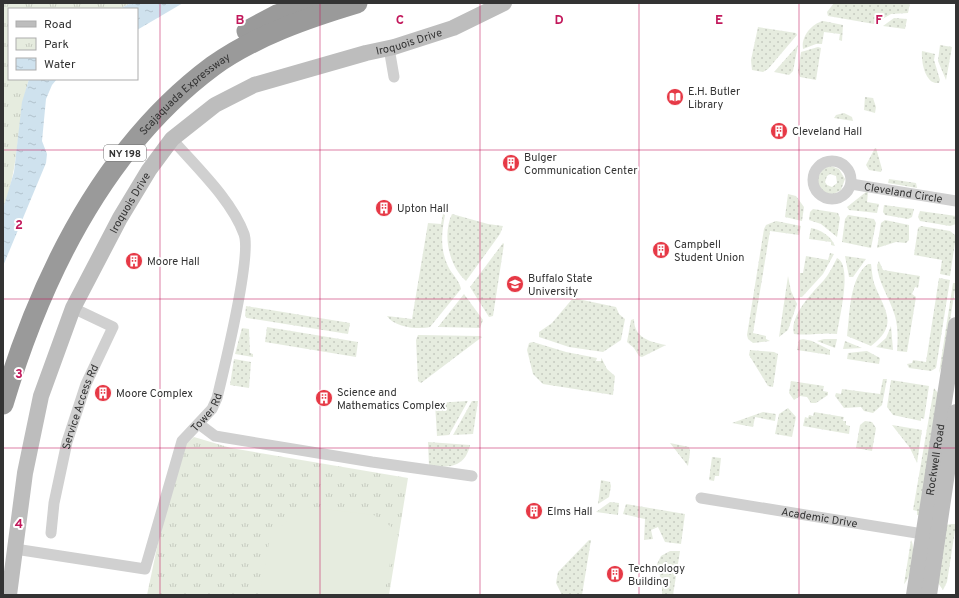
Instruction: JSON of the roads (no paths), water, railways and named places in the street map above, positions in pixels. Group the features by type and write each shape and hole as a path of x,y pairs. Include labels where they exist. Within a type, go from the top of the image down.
{"highway":[{"path":"234,38 279,3"},
{"name":"Scajaquada Expressway","path":"3,357 22,307 61,227 113,149 139,116 178,78 234,38 277,15 313,3"},
{"name":"Scajaquada Expressway","path":"3,404 21,345 69,239 111,171 147,128 183,91 214,66 240,50 275,32 356,3"}],"street":[{"name":"Iroquois Drive","path":"9,595 24,473 41,396 74,308 120,218 149,170 172,139 215,105 254,85 389,48 453,28 504,3"},
{"path":"389,48 394,77"},
{"name":"Tower Rd","path":"15,548 146,570 182,441 212,409 217,398 239,293 247,244 240,224 218,192 172,139"},
{"name":"Cleveland Circle","path":"851,184 956,200"},
{"name":"Service Access Rd","path":"51,533 54,504 67,442 86,384 113,327 74,308"},
{"name":"Rockwell Road","path":"928,595 930,535 956,325"},
{"name":"Rockwell Road","path":"914,595 930,535 956,412"},
{"path":"199,424 215,436 372,462 472,476"},
{"name":"Academic Drive","path":"701,498 930,535"}],"water":[{"path":"131,3 183,3 138,29 138,8 121,8"},
{"path":"29,80 56,80 52,85 46,99 42,141 47,154 46,163 3,266 3,209 14,172 22,102"}],"place":[{"name":"E.H. Butler Library","path":"675,97"},
{"name":"Cleveland Hall","path":"779,131"},
{"name":"Bulger Communication Center","path":"511,163"},
{"name":"Upton Hall","path":"384,208"},
{"name":"Campbell Student Union","path":"661,250"},
{"name":"Moore Hall","path":"134,261"},
{"name":"Buffalo State University","path":"515,284"},
{"name":"Moore Complex","path":"103,393"},
{"name":"Science and Mathematics Complex","path":"324,398"},
{"name":"Elms Hall","path":"534,511"},
{"name":"Technology Building","path":"615,574"}]}
